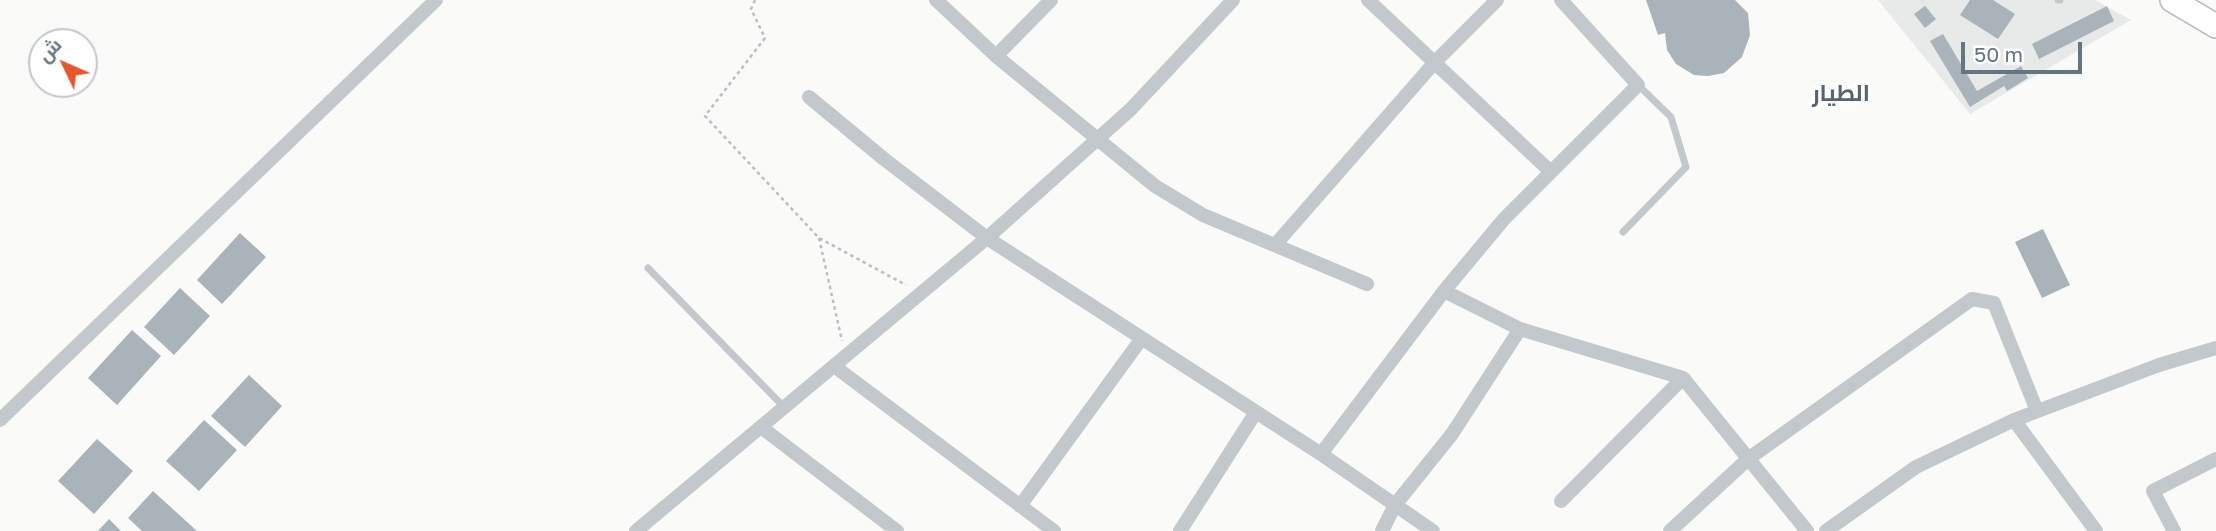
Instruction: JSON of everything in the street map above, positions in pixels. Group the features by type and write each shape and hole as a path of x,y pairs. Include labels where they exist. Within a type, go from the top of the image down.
{"main road":[{"path":"2172,0 2216,26"}],"street":[{"path":"0,420 436,0"},
{"path":"936,0 996,56 1155,186 1203,215 1367,284"},
{"path":"996,56 1051,0"},
{"path":"636,531 987,238 1131,109 1233,0"},
{"path":"1368,0 1551,172"},
{"path":"1275,245 1435,62 1497,0"},
{"path":"1321,454 1444,291 1504,219 1639,85 1561,0"},
{"path":"809,97 987,238 1321,454 1433,531"},
{"path":"1444,291 1520,329 1683,379 1807,531"},
{"path":"1670,531 1748,459 1972,299 1994,303 2037,411"},
{"path":"1382,531 1395,505 1452,434 1520,329"},
{"path":"1020,506 1142,338"},
{"path":"1826,531 1916,467 2014,420 2159,365 2216,348"},
{"path":"834,366 1054,531"},
{"path":"1560,501 1683,379"},
{"path":"1180,531 1256,412"},
{"path":"2014,420 2096,531"},
{"path":"761,426 897,531"},
{"path":"2174,531 2153,491 2216,459"}],"lane":[{"path":"1623,232 1686,167 1671,117 1639,85"},
{"path":"648,268 784,407"}],"path":[{"path":"755,0 751,9 765,38 705,116 819,238 921,293"},
{"path":"819,238 845,356"}],"shaded area":[{"path":"1878,0 2095,0 2131,20 1970,114"}],"building":[{"path":"1646,0 1735,0 1748,13 1750,35 1742,57 1724,73 1694,75 1676,64 1667,50 1665,33 1658,35"},
{"path":"1970,0 1993,0 2015,14 1998,39 1960,15"},
{"path":"1925,6 1936,19 1925,28 1914,14"},
{"path":"2107,6 2114,21 2039,59 2032,44"},
{"path":"1943,34 1977,91 2021,66 2028,78 2007,91 2004,86 1970,107 1930,41"},
{"path":"2043,229 2070,285 2042,298 2015,242"},
{"path":"240,233 266,257 222,304 197,280"},
{"path":"180,288 210,316 174,355 144,327"},
{"path":"132,330 161,356 117,405 88,378"},
{"path":"249,375 282,406 245,447 211,416"},
{"path":"204,420 237,450 199,491 166,461"},
{"path":"97,439 133,471 94,514 58,481"},
{"path":"153,491 197,531 142,531 128,518"},
{"path":"109,519 121,531 98,531"}],"district":[{"name":"الطيار","path":"1841,94"}]}
